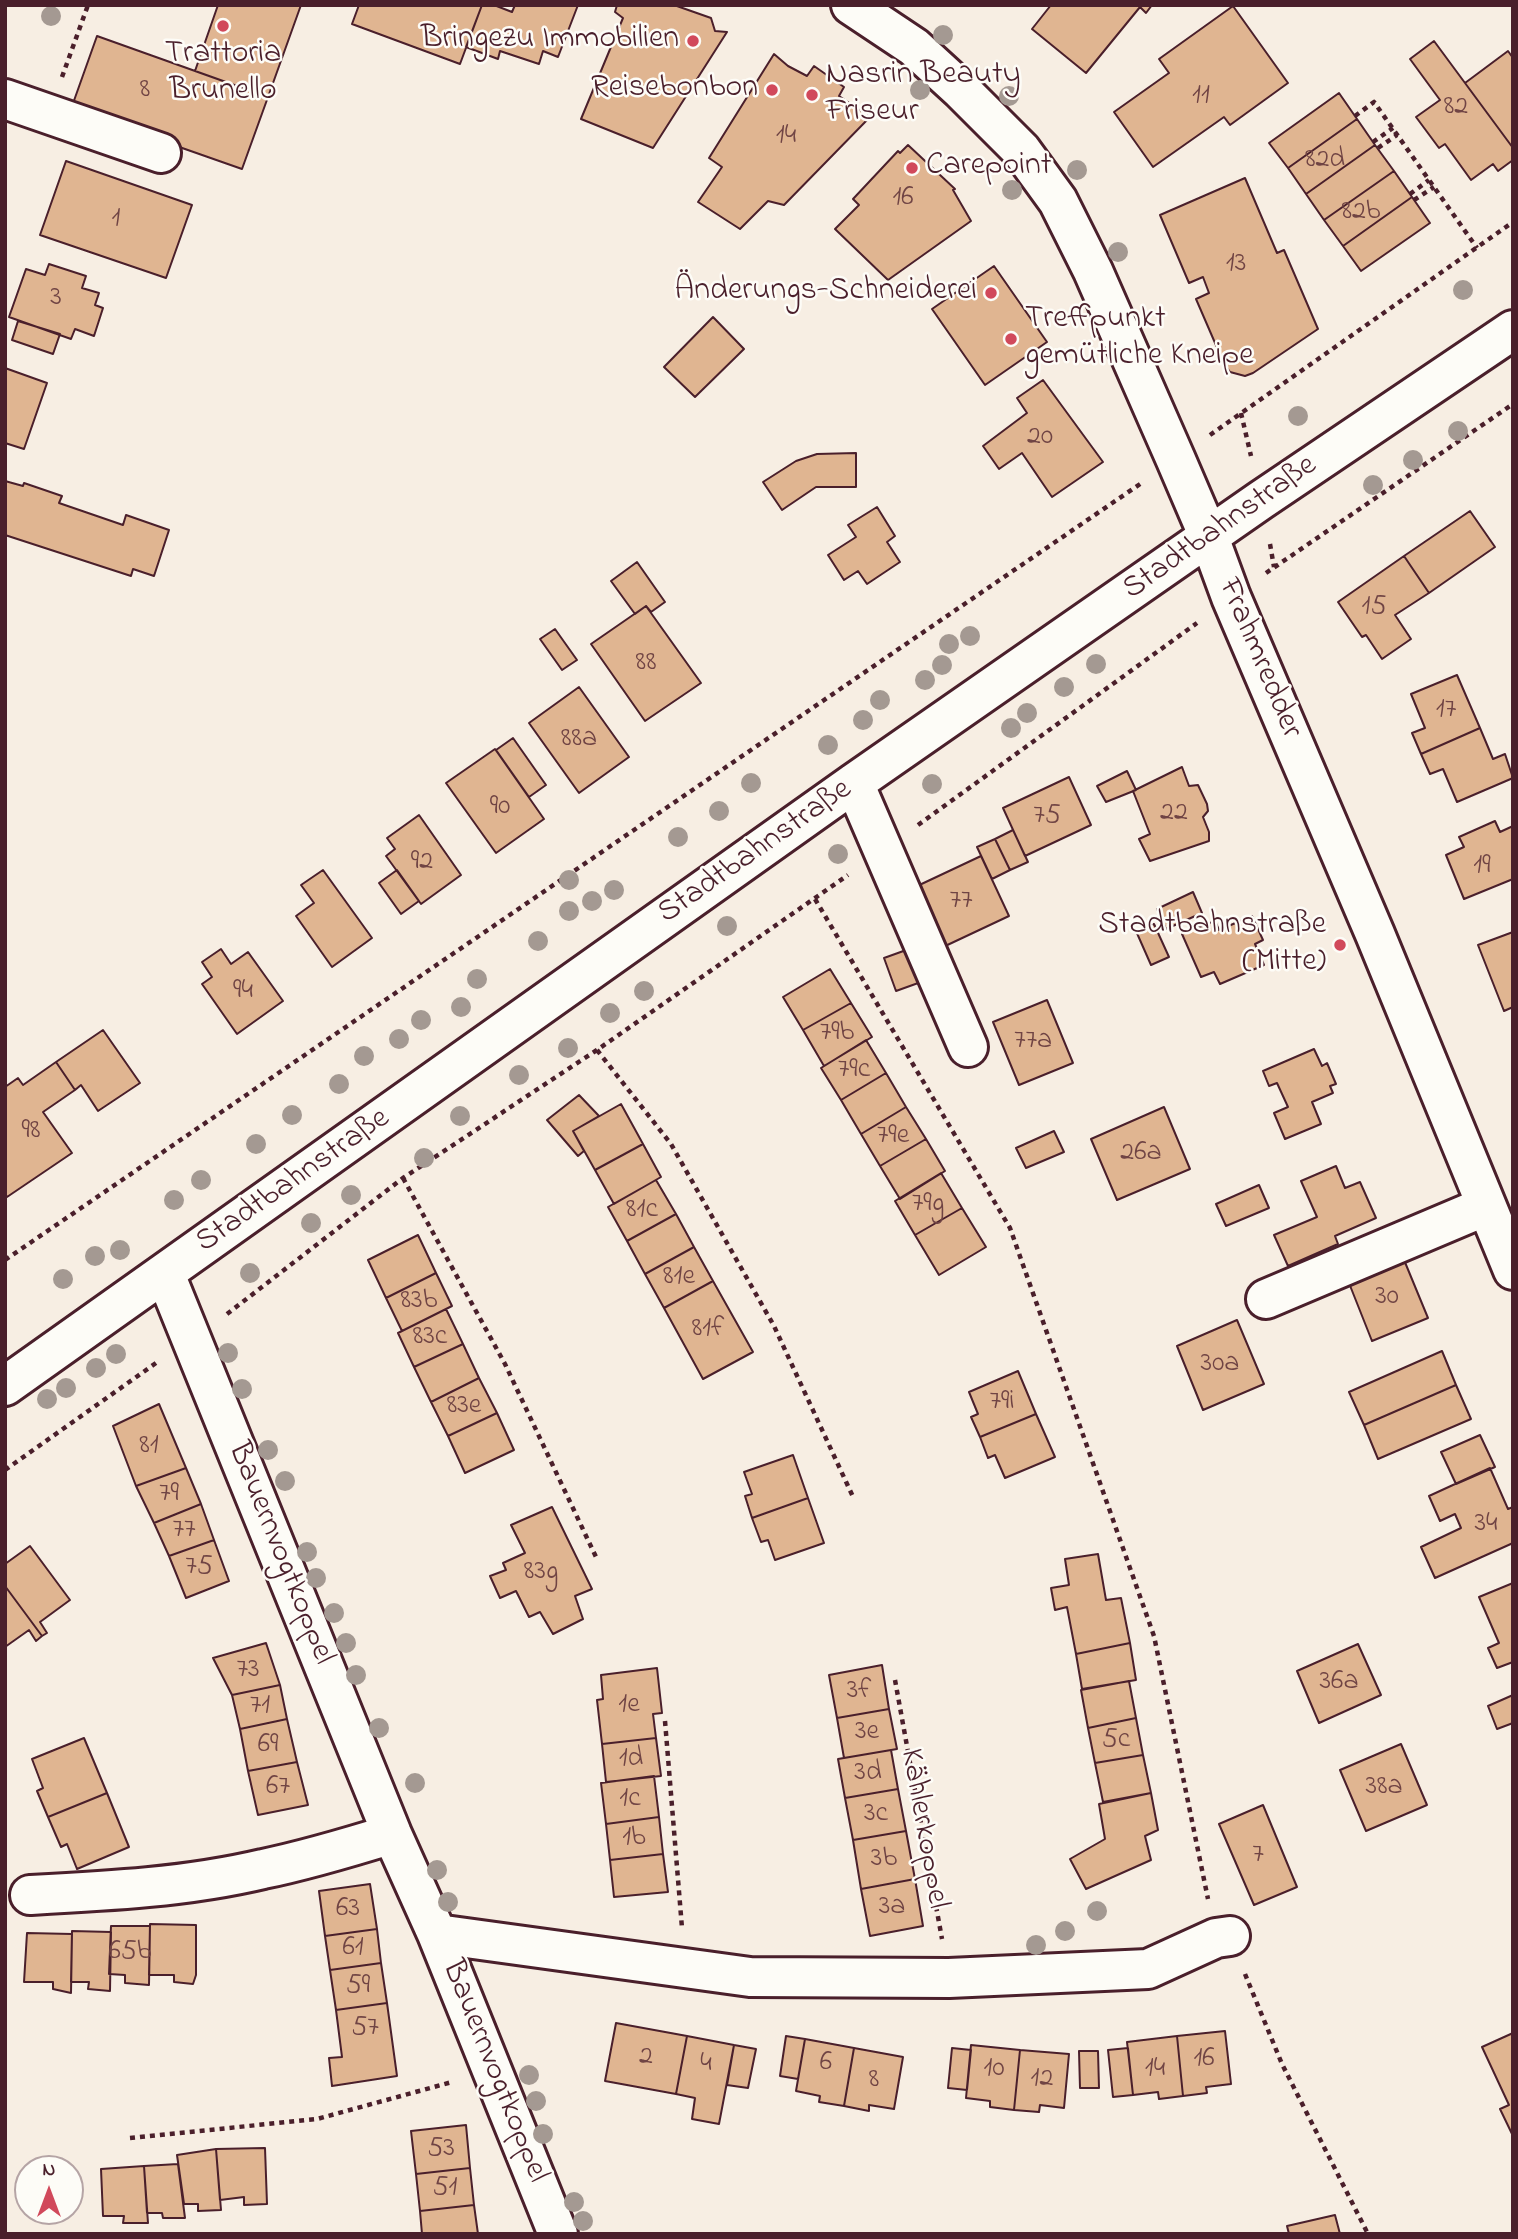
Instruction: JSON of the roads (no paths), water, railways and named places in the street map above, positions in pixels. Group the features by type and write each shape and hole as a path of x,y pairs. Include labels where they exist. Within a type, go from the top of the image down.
{"street":[{"name":"Frahmredder","path":"851,5 914,47 961,90 1021,150 1058,201 1093,271 1209,537 1231,597 1375,934 1513,1270"},
{"path":"9,101 161,153"},
{"name":"Stadtbahnstraße","path":"5,1386 854,783 1513,330"},
{"path":"854,783 968,1047"},
{"path":"1266,1299 1486,1206"},
{"name":"Bauernvogtkoppel","path":"165,1274 392,1835 437,1934 558,2234"},
{"path":"30,1895 103,1892 196,1881 262,1870 392,1835"},
{"path":"437,1934 750,1977 949,1978 1148,1969 1223,1937"}],"place":[{"name":"Trattoria Brunello","path":"223,26"},
{"name":"Bringezu Immobilien","path":"693,41"},
{"name":"Reisebonbon","path":"772,90"},
{"name":"Nasrin Beauty Friseur","path":"812,95"},
{"name":"Carepoint","path":"912,168"},
{"name":"Änderungs-Schneiderei","path":"991,293"},
{"name":"Treffpunkt gemütliche Kneipe","path":"1011,339"},
{"name":"Stadtbahnstraße (Mitte)","path":"1340,945"}]}
